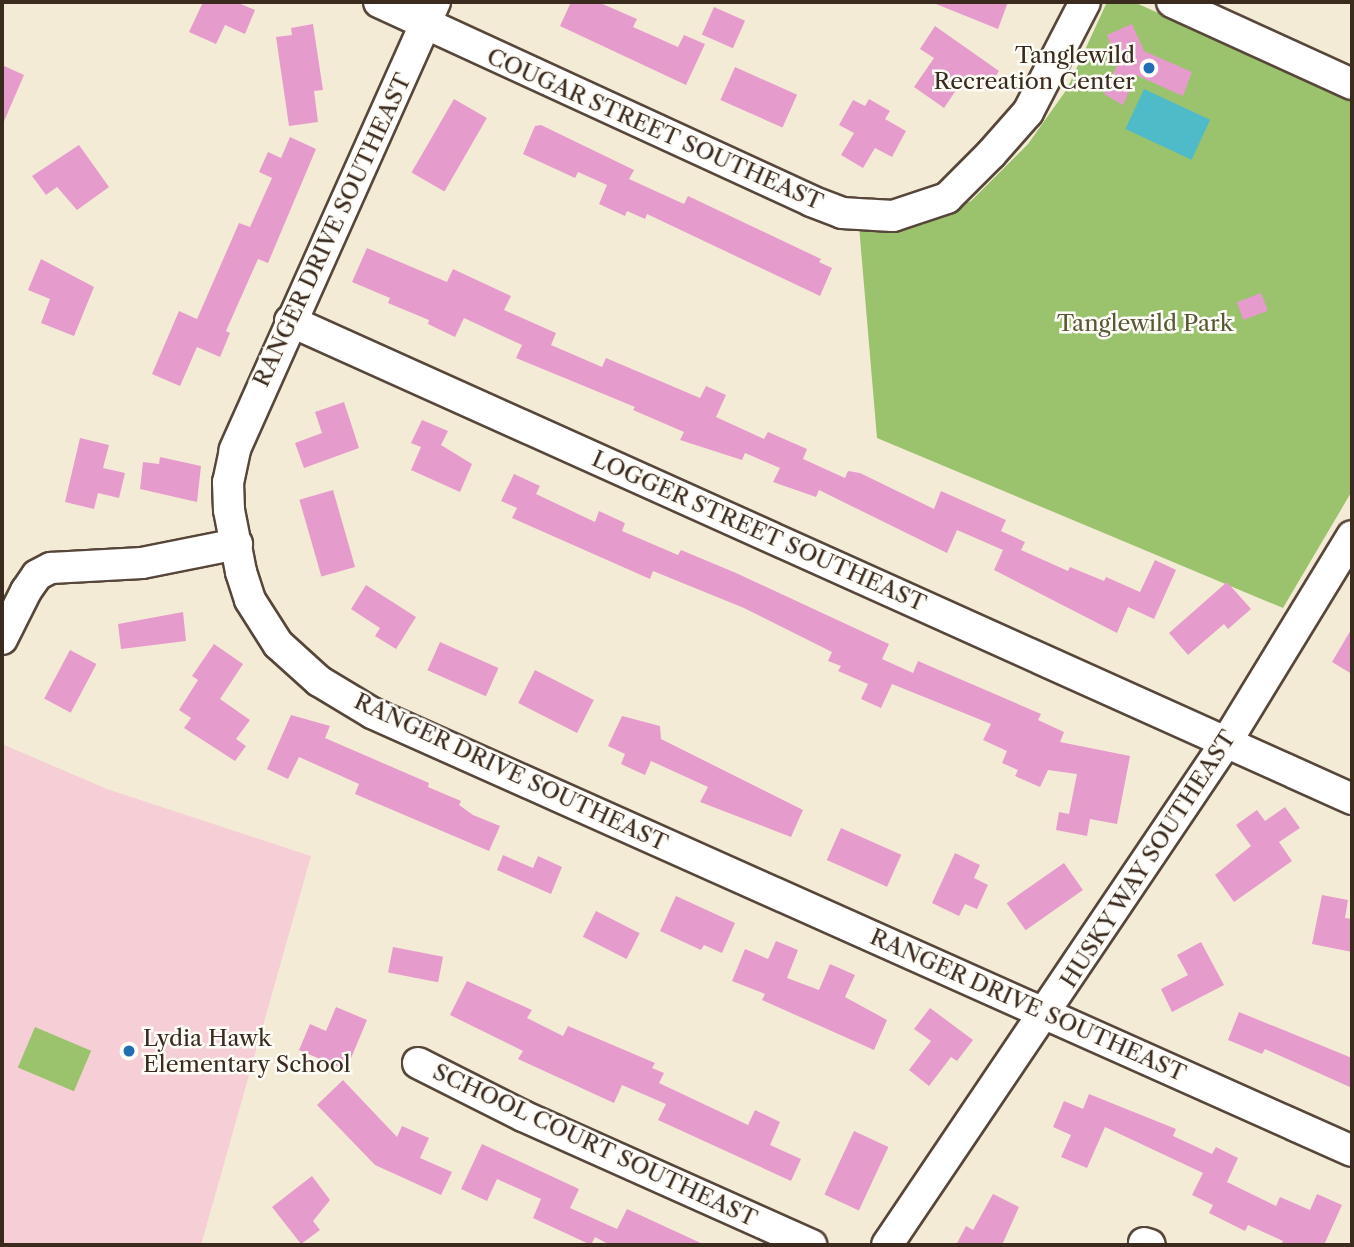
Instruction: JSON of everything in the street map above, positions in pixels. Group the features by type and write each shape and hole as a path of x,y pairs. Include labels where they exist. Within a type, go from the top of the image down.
{"street":[{"name":"COUGAR STREET SOUTHEAST","path":"379,2 431,13 811,201 842,213 893,216 947,198 1028,113 1085,2"},
{"path":"1172,2 1352,84"},
{"name":"RANGER DRIVE SOUTHEAST","path":"431,13 290,321 235,450 228,482 237,544 250,600 278,644 319,681 372,713 1352,1151"},
{"name":"LOGGER STREET SOUTHEAST","path":"290,321 1352,799"},
{"name":"HUSKY WAY SOUTHEAST","path":"887,1245 1227,741 1352,536"},
{"path":"2,639 26,590 37,575 51,568 142,564 237,544"},
{"name":"SCHOOL COURT SOUTHEAST","path":"418,1063 523,1116 811,1245"}],"shaded area":[{"name":"Lydia Hawk Elementary School","path":"2,744 107,789 311,856 201,1245 2,1245"}],"green space":[{"name":"Tanglewild Park","path":"1107,2 1134,2 1352,101 1352,491 1283,608 877,438 859,226 922,225 971,201 1028,144 1067,89"},
{"path":"35,1027 91,1051 74,1091 18,1068"}],"water":[{"path":"1144,89 1210,120 1192,160 1125,129"}],"building":[{"path":"203,2 236,2 255,10 245,34 225,25 216,44 189,32"},
{"path":"571,2 598,2 637,19 633,27 678,47 684,35 705,44 686,85 560,26"},
{"path":"931,2 1008,2 998,29"},
{"path":"714,7 745,21 733,48 702,34"},
{"path":"313,24 323,90 314,91 318,122 289,126 276,37 292,35 291,28"},
{"name":"Tanglewild Recreation Center","path":"1132,24 1144,51 1192,72 1183,96 1136,75 1123,105 1104,94 1118,63 1107,35"},
{"path":"935,26 999,71 985,91 965,77 944,108 914,87 934,58 920,49"},
{"path":"2,65 24,75 2,126"},
{"path":"735,67 797,95 782,128 720,100"},
{"path":"454,99 487,118 444,192 412,173"},
{"path":"869,99 890,111 885,119 906,131 892,157 875,148 863,168 841,155 854,133 839,125 853,100 865,106"},
{"path":"541,125 634,170 629,179 684,204 688,196 821,259 819,262 832,268 820,296 647,214 645,219 627,211 625,216 599,204 607,185 578,172 575,178 523,154 535,126"},
{"path":"290,137 316,149 268,263 258,259 226,331 230,333 220,357 197,347 180,386 152,374 179,311 197,319 239,223 250,227 272,178 259,172 268,152 281,158"},
{"path":"79,145 109,187 77,210 57,187 46,195 32,176"},
{"path":"367,248 447,282 453,269 511,296 504,310 556,333 551,345 602,367 606,358 700,398 706,386 726,395 716,417 764,439 768,432 807,449 803,459 845,478 848,471 860,473 934,509 941,491 1006,520 1001,531 1025,542 1021,550 1068,571 1070,567 1104,581 1106,577 1140,592 1155,560 1176,570 1154,619 1128,607 1117,633 994,570 1003,550 957,530 947,553 819,490 816,497 773,482 780,468 745,453 742,460 680,440 684,432 633,410 635,407 516,358 522,345 464,318 455,337 428,324 429,320 388,303 390,298 352,282"},
{"path":"41,259 94,287 74,336 41,323 50,299 28,290"},
{"path":"1261,293 1268,311 1244,320 1237,302"},
{"path":"344,402 359,448 304,468 295,443 322,433 315,412"},
{"path":"422,420 448,431 441,445 472,464 460,492 411,470 421,447 411,443"},
{"path":"80,438 109,445 103,468 125,473 119,498 98,493 94,509 65,502"},
{"path":"160,457 201,466 197,502 140,489 143,462 159,464"},
{"path":"514,474 540,486 536,494 595,522 599,511 625,523 622,531 678,555 681,550 736,573 889,644 882,659 913,673 918,661 1041,714 1038,720 1064,732 1060,742 1130,756 1117,824 1090,819 1087,836 1056,830 1059,812 1069,814 1077,774 1048,770 1040,787 1015,776 1018,770 1002,763 1007,751 983,740 991,724 892,684 881,708 861,699 868,684 838,671 841,666 828,661 832,652 744,608 653,571 650,579 512,518 517,508 501,501"},
{"path":"333,490 355,567 321,577 299,500"},
{"path":"1227,582 1251,609 1228,629 1224,624 1188,655 1169,633"},
{"path":"366,585 416,617 396,649 375,636 380,628 351,609"},
{"path":"183,612 186,641 121,649 118,624"},
{"path":"1352,628 1352,674 1332,662"},
{"path":"440,642 498,668 486,696 427,670"},
{"path":"214,644 243,664 220,699 250,720 236,739 246,746 235,761 184,728 191,718 179,710 198,680 192,676"},
{"path":"70,650 96,664 71,713 44,699"},
{"path":"535,670 594,700 577,733 518,703"},
{"path":"291,715 330,726 325,738 429,783 428,787 461,801 459,805 473,815 500,826 489,851 355,794 359,784 299,757 288,779 267,769"},
{"path":"622,716 660,726 661,739 803,810 791,837 700,802 708,787 651,761 645,775 621,764 625,754 608,746"},
{"path":"1285,807 1300,828 1279,842 1292,861 1234,902 1215,875 1251,846 1236,825 1257,810 1265,821"},
{"path":"841,828 901,855 887,887 827,860"},
{"path":"955,853 980,865 974,878 988,885 977,909 965,904 959,916 932,903"},
{"path":"503,855 533,868 538,856 562,867 551,894 497,870"},
{"path":"1064,863 1083,890 1026,930 1007,903"},
{"path":"1322,895 1348,900 1345,918 1352,919 1352,952 1312,944"},
{"path":"676,896 735,923 722,953 704,945 701,950 660,931"},
{"path":"596,911 640,933 626,959 583,937"},
{"path":"776,941 798,950 787,978 819,990 830,964 855,975 845,997 887,1020 874,1050 762,1000 765,994 732,981 745,949 768,959"},
{"path":"1201,942 1224,985 1172,1012 1161,989 1188,975 1177,955"},
{"path":"393,947 443,957 438,982 388,973"},
{"path":"467,981 532,1010 527,1018 563,1036 568,1026 655,1063 652,1068 664,1073 659,1083 748,1125 755,1110 780,1122 770,1145 801,1159 791,1181 658,1120 666,1104 622,1085 614,1103 518,1059 523,1051 450,1015"},
{"path":"336,1007 367,1020 346,1070 299,1050 310,1024 326,1031"},
{"path":"930,1008 973,1040 957,1061 951,1057 929,1086 909,1070 931,1041 914,1029"},
{"path":"1239,1012 1352,1058 1352,1088 1265,1049 1262,1054 1228,1040"},
{"path":"343,1080 397,1137 402,1126 429,1138 420,1158 452,1172 441,1195 375,1165 317,1105"},
{"path":"1089,1094 1176,1129 1173,1136 1212,1154 1216,1147 1238,1158 1227,1182 1276,1206 1280,1197 1310,1210 1317,1194 1342,1205 1324,1245 1281,1245 1283,1241 1248,1225 1245,1231 1209,1213 1213,1205 1192,1195 1203,1173 1105,1127 1087,1168 1061,1157 1071,1135 1053,1127 1064,1101 1083,1109"},
{"path":"854,1131 888,1147 859,1211 824,1194"},
{"path":"482,1144 579,1189 570,1208 617,1229 627,1209 705,1245 610,1245 595,1237 591,1245 533,1218 541,1199 497,1179 487,1201 461,1189"},
{"path":"312,1176 330,1200 313,1221 320,1230 301,1244 272,1207"},
{"path":"993,1194 1019,1207 1002,1245 956,1245 966,1226 973,1230"}],"place":[{"name":"Tanglewild Recreation Center","path":"1149,68"},
{"name":"Lydia Hawk Elementary School","path":"129,1051"}]}
